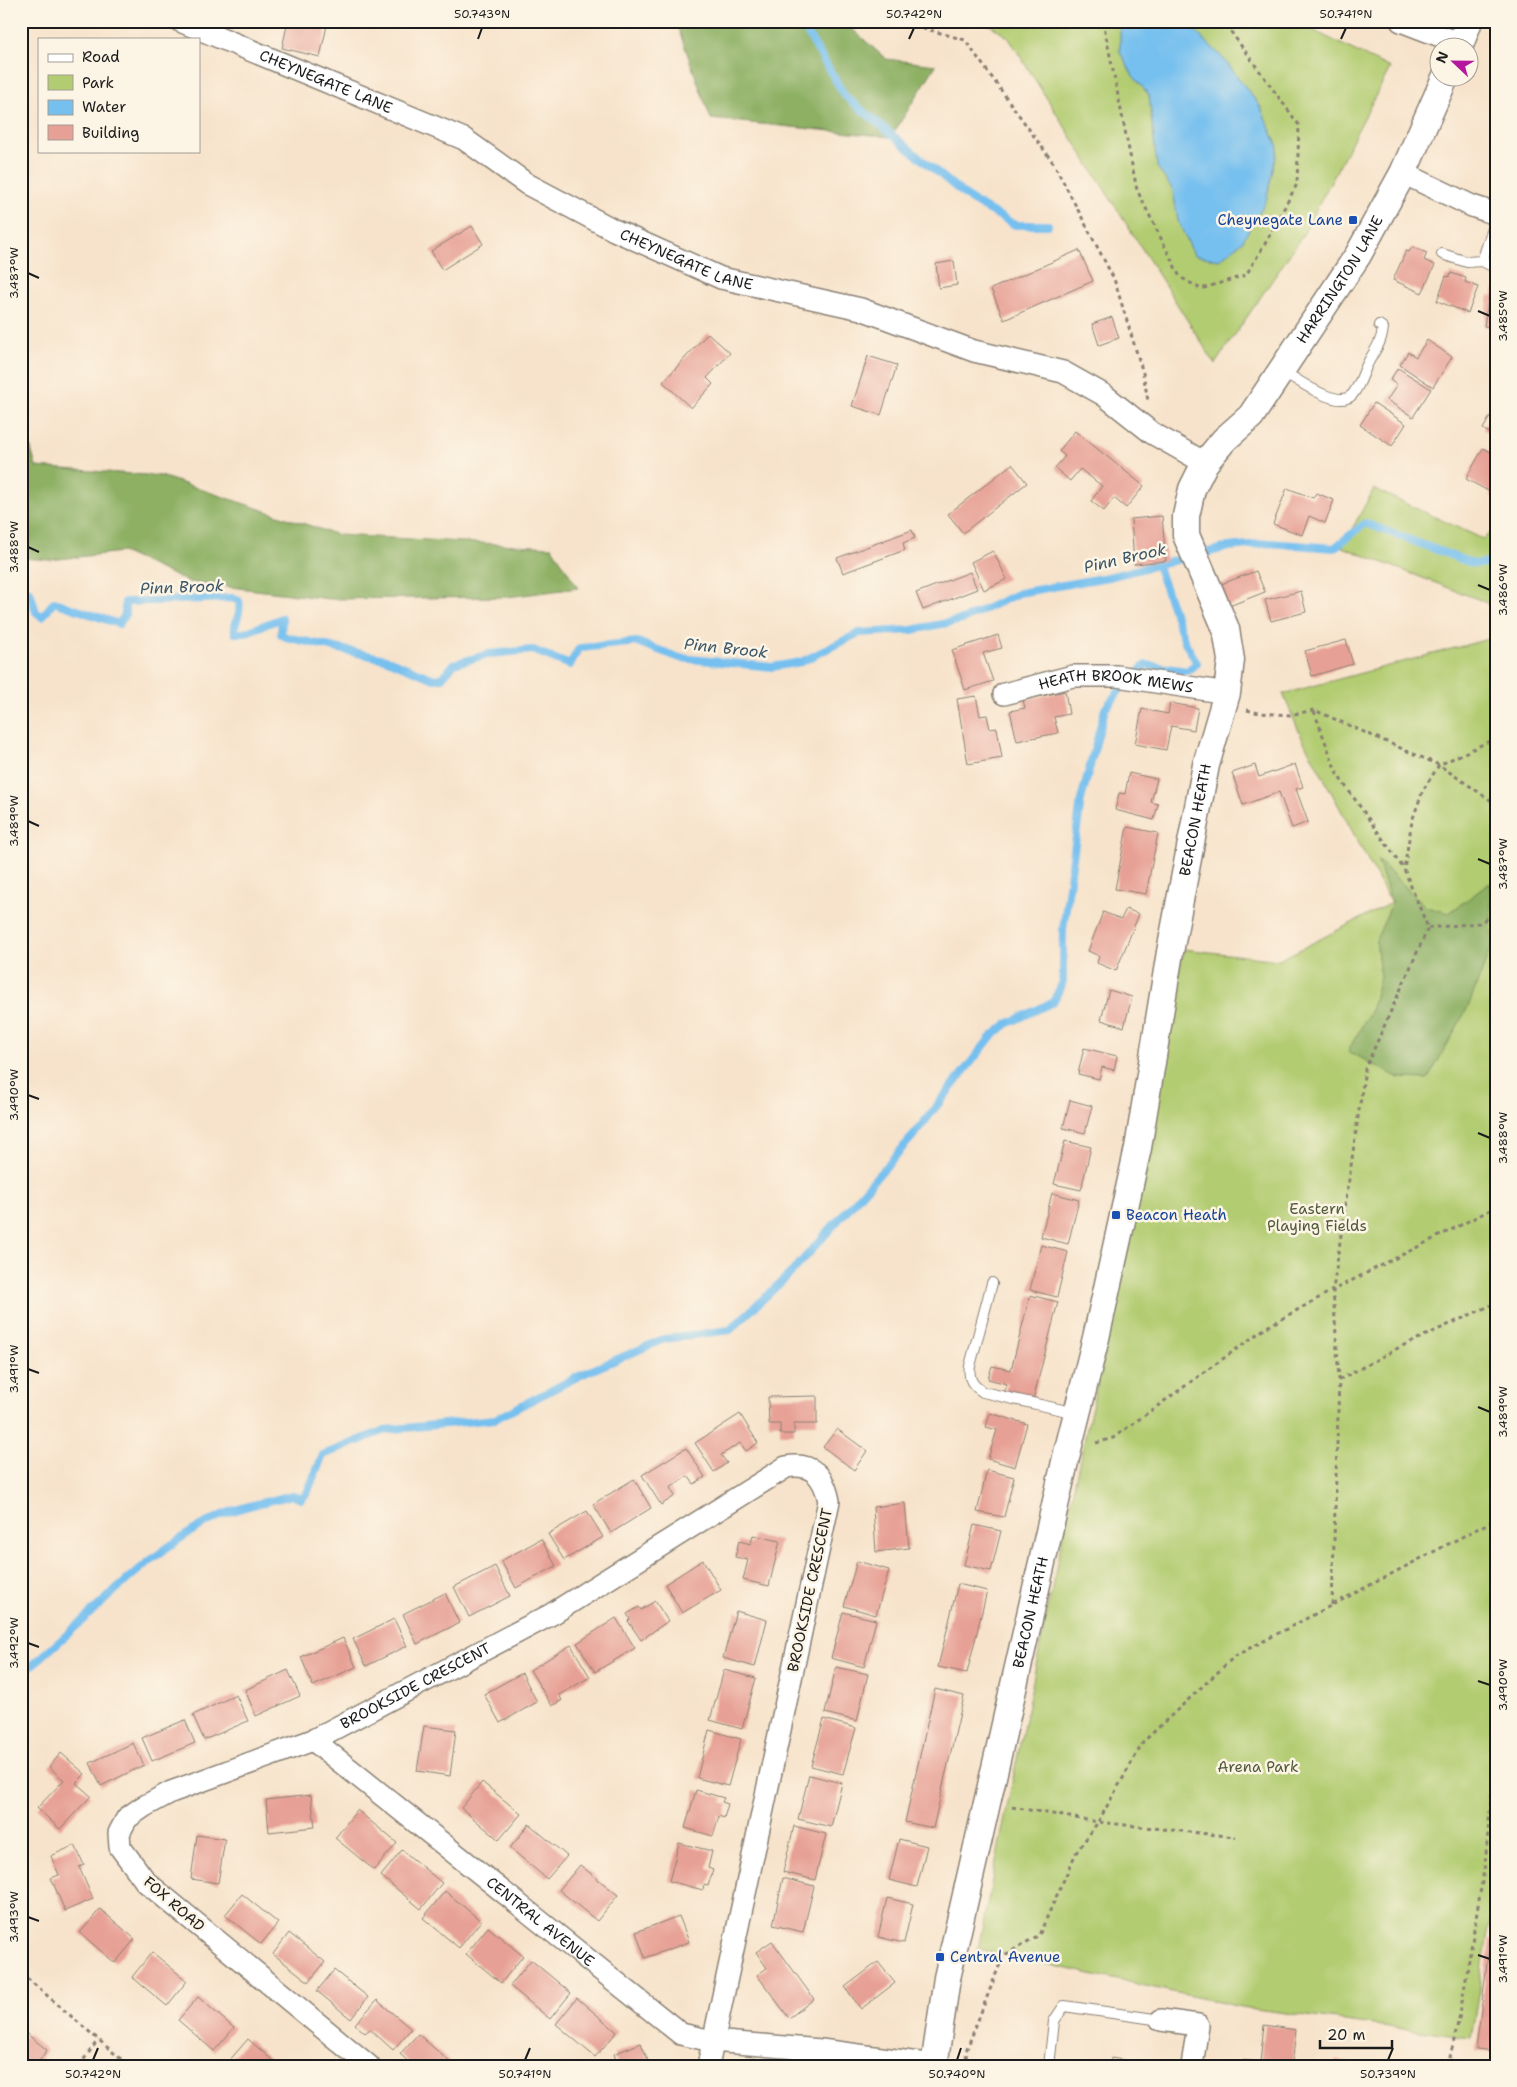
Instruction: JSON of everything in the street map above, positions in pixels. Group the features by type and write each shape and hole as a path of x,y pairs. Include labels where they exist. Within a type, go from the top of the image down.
{"street":[{"name":"CHEYNEGATE LANE","path":"180,21 464,139 527,184 614,230 721,278 861,309 974,351 1063,372 1104,395 1152,433 1205,463"},
{"path":"1401,21 1463,37"},
{"name":"HARRINGTON LANE","path":"1205,463 1224,440 1251,416 1358,255 1403,173 1441,88"},
{"path":"1403,173 1472,206 1496,214"},
{"name":"BEACON HEATH","path":"822,2050 934,2066 948,1978 1138,1148 1170,952 1206,765 1226,698 1231,660 1226,629 1186,535 1186,516 1192,490 1205,463"},
{"name":"HEATH BROOK MEWS","path":"1004,694 1073,676 1117,676 1226,698"},
{"name":"BROOKSIDE CRESCENT","path":"313,1740 552,1614 786,1467 800,1464 812,1470 825,1484 829,1500 712,2041"},
{"name":"CENTRAL AVENUE","path":"313,1740 681,2034 712,2041 822,2050"},
{"name":"FOX ROAD","path":"313,1740 171,1792 127,1818 119,1833 120,1847 146,1882 369,2066"},
{"path":"1162,2020 1198,2025 1192,2066"},
{"path":"708,2066 712,2041"}],"lane":[{"path":"1482,261 1496,220"},
{"path":"1442,254 1467,262 1482,261 1496,268"},
{"path":"1282,371 1332,399 1342,399 1351,396 1383,336 1383,328 1378,325"},
{"path":"992,1283 968,1375 973,1384 983,1392 1077,1413"},
{"path":"1049,2066 1054,2021 1064,2006 1162,2020"}],"path":[{"path":"908,21 916,26 965,40 1054,164 1114,279 1143,373 1152,433"},
{"path":"1103,21 1137,190 1180,277 1200,289 1246,275 1298,184 1299,125 1223,21"},
{"path":"1226,698 1259,713 1290,715 1314,710 1438,766 1496,804"},
{"path":"1314,710 1337,774 1404,869 1428,928 1366,1069 1333,1290 1339,1380 1332,1605"},
{"path":"1404,869 1412,822 1423,790 1438,766 1496,738"},
{"path":"1428,928 1479,922 1496,913"},
{"path":"1067,1453 1113,1438 1267,1327 1333,1290 1496,1207"},
{"path":"1339,1380 1400,1347 1496,1303"},
{"path":"967,2066 966,2051 1003,1956 1039,1935 1076,1853 1098,1822 1144,1741 1235,1656 1496,1519"},
{"path":"1448,2066 1460,2014 1485,1864 1496,1749"},
{"path":"989,1803 1098,1822 1236,1837"},
{"path":"21,1973 129,2066"},
{"path":"79,2066 98,2040"}],"green space":[{"path":"672,21 843,21 886,59 936,65 891,137 711,119 678,28"},
{"path":"984,21 1294,21 1390,68 1303,235 1215,364 1008,37"},
{"path":"21,411 36,467 161,476 338,535 552,547 578,588 507,597 330,599 189,582 122,552 50,560 21,558"},
{"path":"1374,489 1483,539 1496,528 1496,620 1488,603 1342,547"},
{"path":"1496,637 1496,1884 1471,2038 1241,2007 978,1949 1062,1539 1146,1168 1183,949 1279,960 1391,903 1301,736 1283,694"},
{"path":"1377,859 1426,907 1449,913 1490,883 1492,945 1468,1007 1428,1079 1399,1078 1348,1051 1372,1008 1380,977 1376,940 1392,903"}],"water":[{"path":"1127,21 1183,21 1187,23 1223,58 1260,106 1278,147 1266,201 1242,242 1219,260 1194,255 1178,221 1173,190 1157,167 1149,95 1133,76 1120,52 1120,27"}],"building":[{"path":"288,21 328,21 320,57 282,48"},
{"path":"472,226 483,244 442,270 431,251"},
{"path":"1412,247 1427,253 1424,260 1435,265 1422,293 1393,280 1406,251 1409,252"},
{"path":"1079,250 1093,281 1004,320 991,289"},
{"path":"954,261 957,285 939,288 936,264"},
{"path":"1451,273 1466,278 1465,282 1478,287 1468,313 1437,301 1446,276 1449,277"},
{"path":"1494,289 1496,290 1496,328 1484,326 1489,295 1493,296"},
{"path":"1112,317 1119,338 1099,345 1092,324"},
{"path":"708,333 730,353 707,378 713,384 691,408 663,382"},
{"path":"1427,340 1452,357 1433,387 1400,365 1408,352 1416,357"},
{"path":"868,356 897,365 881,415 852,406"},
{"path":"1398,368 1431,389 1413,417 1387,400 1397,385 1390,380"},
{"path":"1374,403 1406,424 1392,446 1360,425"},
{"path":"1496,406 1496,437 1483,429"},
{"path":"1075,431 1144,486 1126,508 1114,498 1104,511 1091,501 1102,486 1080,469 1070,481 1055,468 1065,456 1059,451"},
{"path":"1483,448 1496,455 1496,499 1491,496 1492,493 1466,479"},
{"path":"1012,464 1027,483 963,533 948,514"},
{"path":"1287,488 1313,498 1316,493 1334,500 1325,523 1309,516 1302,535 1273,524"},
{"path":"1162,516 1166,561 1134,564 1131,519"},
{"path":"912,530 915,538 903,543 905,550 843,573 837,558"},
{"path":"993,551 1007,579 984,590 971,562"},
{"path":"1256,571 1265,592 1224,608 1216,586"},
{"path":"970,572 977,589 923,610 916,593"},
{"path":"1301,591 1306,612 1271,621 1265,600"},
{"path":"998,635 1002,648 983,653 993,681 965,690 952,650"},
{"path":"1346,640 1353,664 1312,676 1305,651"},
{"path":"1065,691 1069,714 1054,717 1058,733 1017,741 1010,711 1025,708 1023,700"},
{"path":"976,696 980,716 987,715 990,729 997,728 1002,758 968,764 957,699"},
{"path":"1170,703 1198,708 1194,730 1171,726 1166,750 1135,744 1142,709 1168,714"},
{"path":"1295,764 1303,787 1296,789 1308,822 1292,828 1279,792 1243,805 1232,773 1255,765 1259,777"},
{"path":"1129,773 1157,779 1151,802 1158,804 1154,820 1115,810 1119,793 1125,794"},
{"path":"1127,827 1158,833 1146,894 1115,889"},
{"path":"1126,909 1139,914 1116,971 1097,963 1099,956 1088,951 1103,912 1121,919"},
{"path":"1109,990 1132,997 1124,1027 1101,1020"},
{"path":"1084,1048 1117,1056 1114,1070 1102,1067 1099,1079 1078,1074"},
{"path":"1070,1100 1092,1106 1085,1133 1063,1128"},
{"path":"1065,1141 1091,1147 1081,1190 1054,1184"},
{"path":"1052,1193 1079,1200 1068,1244 1041,1237"},
{"path":"1041,1245 1068,1252 1057,1297 1030,1290"},
{"path":"1030,1295 1058,1302 1033,1400 1004,1393 1007,1384 988,1379 992,1366 1011,1370"},
{"path":"817,1396 817,1424 794,1424 794,1434 780,1434 780,1424 769,1424 768,1397"},
{"path":"990,1413 1027,1424 1015,1467 988,1459 997,1430 986,1427"},
{"path":"740,1414 758,1443 746,1451 740,1443 721,1455 727,1463 714,1472 695,1443"},
{"path":"837,1429 867,1451 854,1470 823,1447"},
{"path":"686,1448 705,1477 694,1484 688,1476 670,1488 675,1496 661,1505 642,1475"},
{"path":"987,1470 1014,1477 1004,1517 977,1512"},
{"path":"634,1479 651,1508 611,1533 593,1504"},
{"path":"905,1503 909,1548 876,1552 873,1507"},
{"path":"587,1511 603,1537 564,1560 548,1534"},
{"path":"974,1525 1001,1531 991,1571 964,1565"},
{"path":"753,1535 780,1541 769,1586 743,1580 748,1560 735,1557 739,1541 751,1544"},
{"path":"541,1539 556,1566 516,1588 501,1561"},
{"path":"703,1560 721,1590 682,1613 665,1584"},
{"path":"857,1561 889,1570 876,1615 844,1606"},
{"path":"495,1566 510,1596 469,1617 454,1587"},
{"path":"958,1584 987,1591 967,1673 938,1667"},
{"path":"445,1593 459,1623 417,1644 403,1614"},
{"path":"655,1601 668,1621 641,1640 628,1621 630,1619 627,1614 639,1607 641,1610"},
{"path":"736,1611 767,1620 755,1667 723,1658"},
{"path":"843,1612 876,1620 864,1667 831,1658"},
{"path":"616,1618 635,1648 595,1672 577,1643"},
{"path":"394,1619 407,1646 366,1666 353,1639"},
{"path":"343,1638 356,1667 313,1686 301,1657"},
{"path":"571,1645 590,1677 559,1695 562,1700 552,1706 530,1670"},
{"path":"836,1667 868,1674 857,1721 825,1713"},
{"path":"288,1670 300,1696 256,1716 245,1690"},
{"path":"724,1670 756,1678 742,1729 710,1720"},
{"path":"522,1673 537,1702 500,1723 484,1694"},
{"path":"935,1689 964,1696 933,1828 905,1822"},
{"path":"236,1695 248,1721 204,1740 193,1715"},
{"path":"824,1719 856,1728 843,1774 811,1766"},
{"path":"185,1720 195,1743 152,1761 142,1738"},
{"path":"424,1726 456,1730 450,1776 417,1771"},
{"path":"709,1730 741,1739 728,1786 697,1778"},
{"path":"133,1743 144,1765 101,1786 90,1763"},
{"path":"61,1753 85,1774 76,1783 91,1796 60,1829 37,1808 64,1780 49,1767"},
{"path":"809,1775 842,1783 831,1827 798,1819"},
{"path":"482,1782 521,1814 499,1840 461,1808"},
{"path":"696,1790 724,1798 722,1802 728,1804 724,1818 719,1816 713,1836 685,1828"},
{"path":"311,1795 315,1827 269,1832 266,1800"},
{"path":"357,1810 397,1843 374,1870 335,1838"},
{"path":"529,1824 567,1856 547,1879 510,1848"},
{"path":"794,1826 826,1834 815,1880 783,1872"},
{"path":"197,1835 225,1839 218,1883 191,1879"},
{"path":"899,1839 927,1846 917,1887 889,1880"},
{"path":"679,1843 712,1851 708,1868 713,1870 708,1886 704,1885 703,1890 669,1881"},
{"path":"75,1845 84,1865 79,1867 93,1899 65,1911 51,1878 59,1875 51,1856"},
{"path":"402,1850 442,1883 421,1909 381,1876"},
{"path":"580,1865 618,1895 597,1921 559,1890"},
{"path":"783,1878 814,1886 803,1932 773,1925"},
{"path":"445,1891 481,1921 459,1948 423,1918"},
{"path":"242,1894 278,1923 261,1944 225,1915"},
{"path":"887,1898 913,1904 904,1943 878,1937"},
{"path":"100,1909 135,1939 115,1963 80,1933"},
{"path":"679,1916 689,1942 645,1958 636,1932"},
{"path":"488,1927 523,1956 501,1983 466,1954"},
{"path":"289,1933 325,1962 309,1982 273,1954"},
{"path":"1490,1939 1496,1939 1496,2052 1476,2050"},
{"path":"772,1941 814,1999 789,2018 757,1975 767,1968 756,1952"},
{"path":"152,1952 187,1981 167,2006 132,1977"},
{"path":"531,1960 571,1993 550,2019 510,1986"},
{"path":"878,1962 895,1983 861,2009 845,1987"},
{"path":"334,1970 368,1997 351,2019 317,1991"},
{"path":"198,1997 234,2028 214,2051 178,2020"},
{"path":"577,1998 617,2032 595,2057 556,2024"},
{"path":"377,2000 411,2029 393,2050 370,2029 365,2033 355,2024"},
{"path":"1264,2025 1296,2030 1292,2066 1274,2064 1274,2066 1242,2066 1242,2060 1260,2062"},
{"path":"27,2034 47,2050 35,2066 21,2066 21,2041"},
{"path":"418,2034 452,2064 450,2066 413,2066 400,2054"},
{"path":"248,2039 279,2066 232,2066 228,2062"},
{"path":"641,2043 650,2066 618,2066 614,2054"},
{"path":"1111,2058 1153,2065 1153,2066 1110,2066"},
{"path":"1337,2061 1361,2065 1361,2066 1336,2066"}],"waterway":[{"path":"800,21 845,96 971,200 1015,225 1048,225"},
{"name":"Pinn Brook","path":"21,588 30,592 36,612 42,617 54,602 119,624 125,615 125,602 232,598 239,601 240,606 235,633 244,633 282,618 281,634 286,637 385,659 434,679 442,678 454,664 489,654 533,650 570,665 581,648 637,642 680,658 772,667 801,662 859,633 912,630 962,620 1019,593 1108,577 1229,547 1269,543 1334,548 1365,523 1474,564 1496,563"},
{"path":"21,1674 46,1654 139,1569 190,1532 218,1517 245,1507 292,1495 301,1499 307,1493 323,1455 385,1430 495,1419 583,1374 664,1339 730,1330 793,1271 913,1136 991,1037 1007,1024 1053,1002 1063,982 1063,930 1081,800 1105,709 1126,682 1146,665 1187,671 1197,663 1185,642 1157,565"}],"place":[{"name":"Cheynegate Lane","path":"1353,220"},
{"name":"Beacon Heath","path":"1116,1215"},
{"name":"Central Avenue","path":"940,1957"}],"park label":[{"name":"Eastern Playing Fields","path":"1317,1218"},
{"name":"Arena Park","path":"1258,1767"}]}
